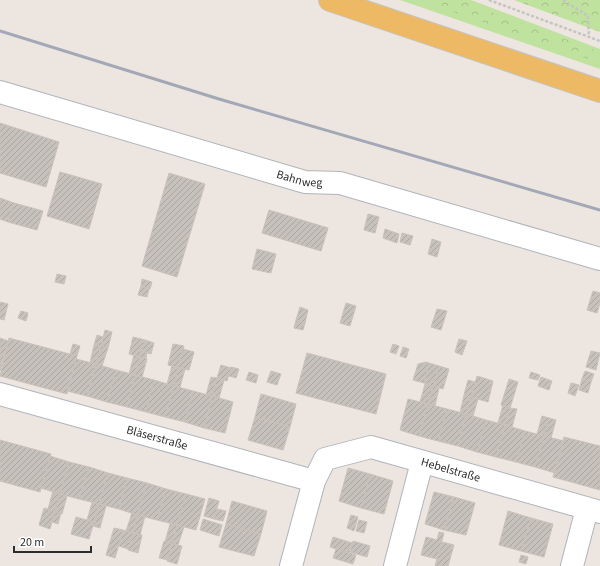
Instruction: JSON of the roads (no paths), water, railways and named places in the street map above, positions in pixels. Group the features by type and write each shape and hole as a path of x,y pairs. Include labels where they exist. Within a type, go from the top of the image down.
{"main road":[{"path":"330,0 600,91"}],"street":[{"name":"Bahnweg","path":"0,92 305,182 340,183 600,259"},
{"name":"Bläserstraße","path":"0,394 314,481"},
{"name":"Hebelstraße","path":"291,566 314,481 325,459 371,447 594,511"},
{"path":"395,566 422,462"},
{"path":"572,566 594,511"}],"railway":[{"path":"0,31 219,99 600,210"}]}
